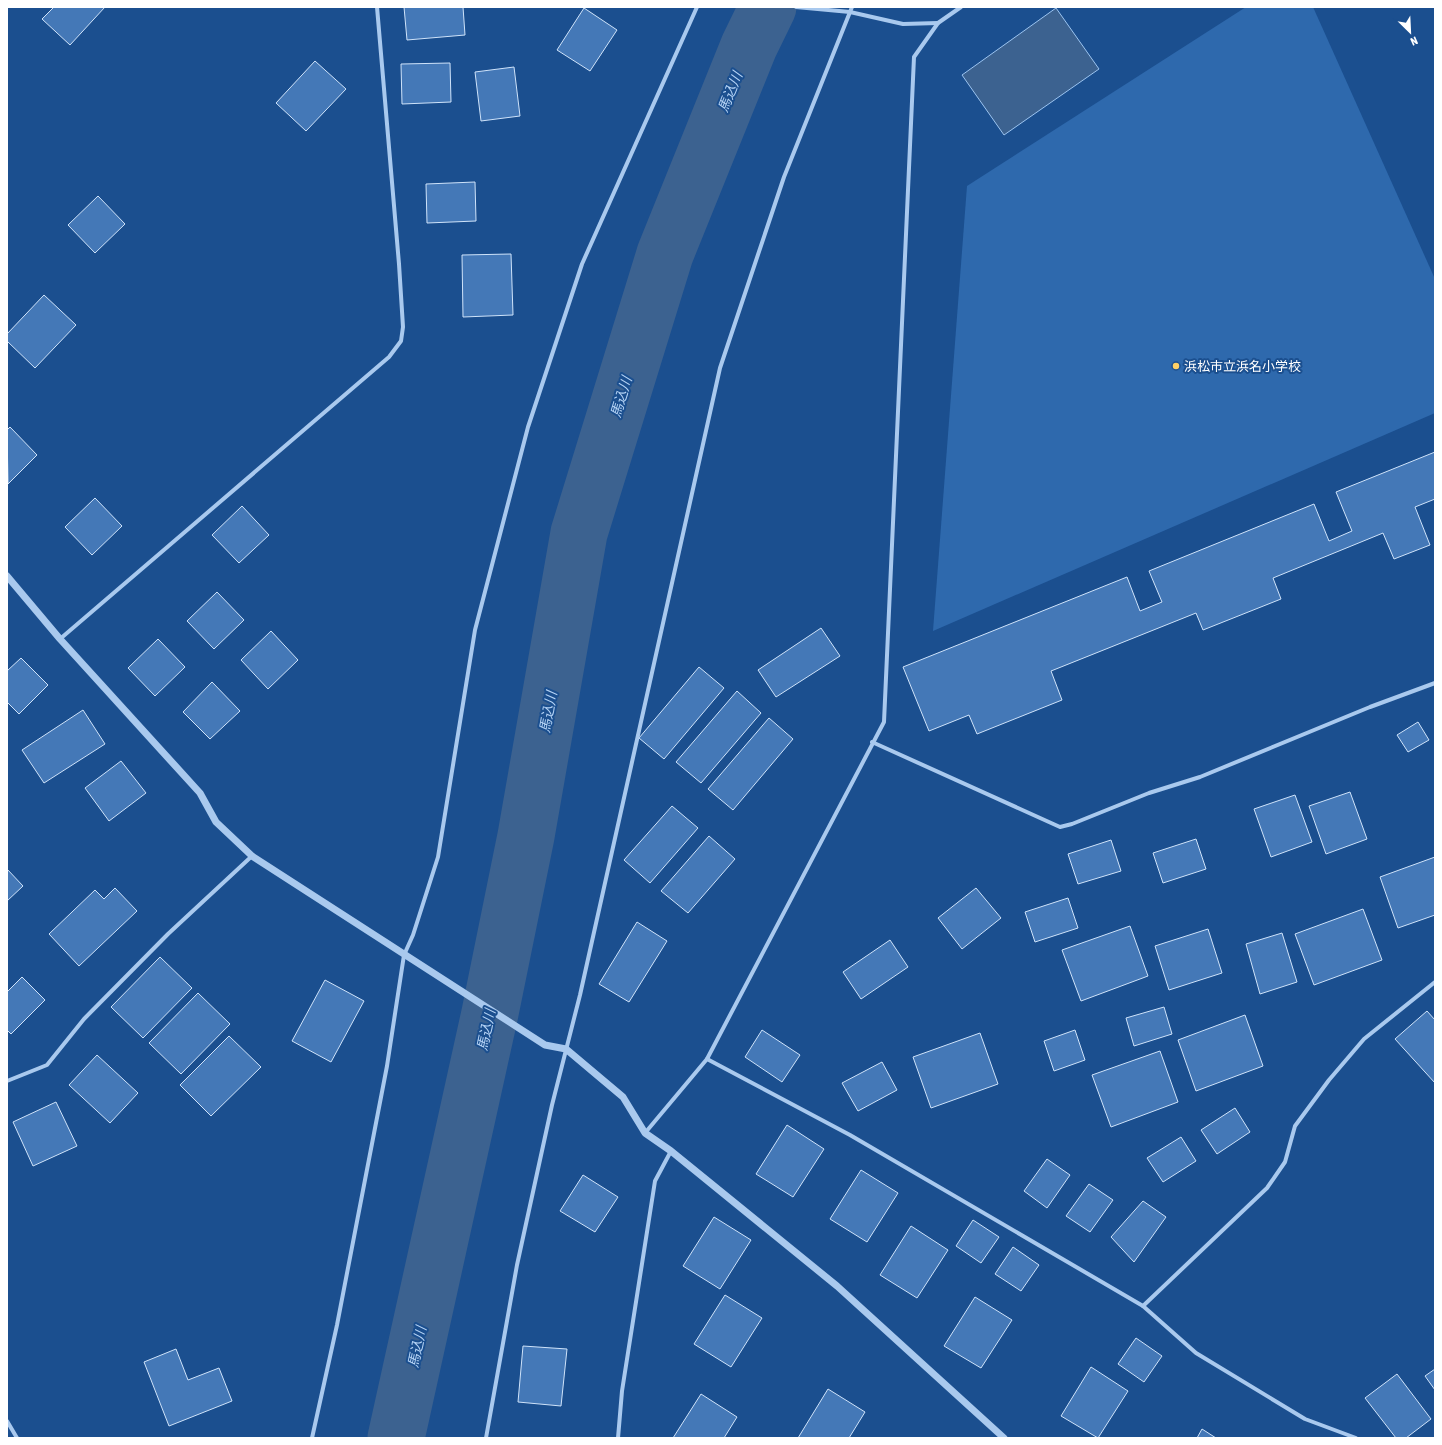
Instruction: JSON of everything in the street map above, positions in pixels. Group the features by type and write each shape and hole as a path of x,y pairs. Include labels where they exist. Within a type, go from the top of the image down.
{"street":[{"path":"60,639 389,357 401,341 403,327 400,264 377,7"},
{"path":"312,1438 337,1325 384,1082 404,955 413,935 438,857 475,630 528,427 582,264 697,7"},
{"path":"796,7 850,12 903,24 938,23"},
{"path":"486,1438 517,1265 566,1049 580,995 720,368 784,177 852,7"},
{"path":"645,1133 707,1059 872,742 884,722 914,57 938,23 961,7"},
{"path":"7,576 60,639 200,793 216,822 252,856 545,1045 566,1049 623,1097 645,1133 671,1151 837,1286 1004,1438"},
{"path":"872,742 1060,827 1072,824 1149,793 1200,777 1370,707 1435,683"},
{"path":"7,1081 46,1065 90,1013 168,934 252,856"},
{"path":"1143,1306 1267,1188 1285,1162 1295,1126 1329,1080 1364,1039 1435,982"},
{"path":"707,1059 850,1135 1143,1306 1196,1353 1305,1419 1356,1438"},
{"path":"618,1438 622,1391 655,1181 671,1151"},
{"path":"7,1421 17,1438"}],"shaded area":[{"path":"1246,7 1313,7 1435,279 1435,413 933,631 967,186"},
{"path":"1056,8 1099,69 1004,135 962,75"}],"building":[{"path":"54,7 105,7 70,45 42,19"},
{"path":"404,7 463,7 465,35 407,40"},
{"path":"584,8 617,30 590,71 557,50"},
{"path":"315,61 346,89 306,131 276,103"},
{"path":"450,63 451,102 402,104 401,64"},
{"path":"514,67 520,116 481,121 475,72"},
{"path":"475,182 476,221 427,223 426,184"},
{"path":"98,196 125,224 95,253 68,225"},
{"path":"511,254 513,315 463,317 462,255"},
{"path":"44,295 76,325 35,368 7,341 7,334"},
{"path":"10,427 37,455 8,484 7,430"},
{"path":"1435,452 1435,499 1415,507 1430,545 1394,559 1383,533 1273,578 1281,599 1203,630 1196,613 1051,671 1062,700 977,734 969,715 929,731 903,667 1127,577 1140,611 1162,602 1149,571 1314,504 1329,541 1352,531 1336,492"},
{"path":"95,498 122,526 92,555 65,527"},
{"path":"242,506 269,535 239,563 212,535"},
{"path":"217,592 244,620 214,649 187,621"},
{"path":"821,628 840,656 776,697 758,670"},
{"path":"271,631 298,660 268,689 241,660"},
{"path":"158,639 185,667 155,696 128,668"},
{"path":"21,658 48,685 19,714 7,702 7,671"},
{"path":"699,667 724,688 664,759 639,738"},
{"path":"212,682 240,711 210,739 183,712"},
{"path":"737,691 761,713 701,783 676,762"},
{"path":"83,710 105,744 44,783 22,750"},
{"path":"769,718 793,739 733,810 708,789"},
{"path":"1418,722 1429,740 1408,752 1397,735"},
{"path":"121,761 146,793 109,821 85,788"},
{"path":"1350,792 1367,839 1326,854 1309,806"},
{"path":"1295,795 1312,842 1271,857 1254,809"},
{"path":"672,806 698,828 650,883 624,860"},
{"path":"709,836 735,859 688,913 661,891"},
{"path":"1196,839 1206,869 1163,883 1153,853"},
{"path":"1111,840 1121,871 1078,884 1068,854"},
{"path":"1435,857 1435,915 1398,928 1380,877"},
{"path":"7,869 23,886 7,901"},
{"path":"115,888 137,911 79,966 49,934 95,890 104,899"},
{"path":"976,888 1001,918 962,949 938,918"},
{"path":"1068,898 1078,928 1035,942 1025,912"},
{"path":"1363,909 1382,960 1314,985 1295,934"},
{"path":"637,922 667,941 629,1002 599,984"},
{"path":"1130,926 1148,976 1081,1001 1062,950"},
{"path":"1208,929 1222,973 1169,990 1155,946"},
{"path":"1282,933 1297,982 1260,994 1246,944"},
{"path":"890,940 908,967 861,999 843,972"},
{"path":"160,957 192,988 143,1038 111,1007"},
{"path":"22,977 45,1000 11,1034 7,1030 7,992"},
{"path":"325,980 364,1001 331,1062 292,1041"},
{"path":"198,993 230,1024 181,1074 149,1043"},
{"path":"1164,1007 1172,1034 1134,1046 1126,1018"},
{"path":"1427,1011 1435,1020 1435,1083 1395,1039"},
{"path":"1245,1015 1263,1066 1196,1091 1178,1040"},
{"path":"762,1030 800,1055 782,1082 745,1057"},
{"path":"1075,1030 1085,1060 1054,1071 1044,1041"},
{"path":"980,1033 998,1084 931,1108 913,1057"},
{"path":"229,1036 261,1067 211,1116 180,1085"},
{"path":"1160,1051 1178,1102 1111,1127 1092,1075"},
{"path":"97,1055 138,1093 110,1123 69,1085"},
{"path":"882,1062 897,1090 858,1111 842,1083"},
{"path":"56,1102 77,1146 33,1166 13,1122"},
{"path":"1235,1108 1250,1132 1217,1154 1201,1130"},
{"path":"787,1125 824,1149 793,1197 756,1174"},
{"path":"1181,1137 1196,1161 1163,1182 1147,1158"},
{"path":"1047,1159 1070,1175 1047,1208 1024,1191"},
{"path":"861,1170 898,1193 867,1242 830,1219"},
{"path":"583,1175 618,1197 595,1232 560,1211"},
{"path":"1089,1184 1113,1200 1090,1232 1066,1216"},
{"path":"1143,1201 1166,1217 1134,1262 1111,1237"},
{"path":"714,1217 751,1240 720,1289 683,1266"},
{"path":"973,1220 999,1237 981,1263 956,1246"},
{"path":"911,1226 948,1250 917,1298 880,1275"},
{"path":"1013,1247 1039,1265 1021,1291 995,1274"},
{"path":"725,1295 762,1318 731,1367 694,1344"},
{"path":"975,1297 1012,1320 981,1368 944,1346"},
{"path":"1136,1338 1162,1356 1144,1382 1118,1364"},
{"path":"523,1346 567,1349 561,1406 518,1402"},
{"path":"176,1349 188,1380 219,1368 232,1401 169,1426 144,1362"},
{"path":"1091,1367 1128,1391 1098,1438 1061,1416"},
{"path":"1435,1369 1435,1390 1425,1376"},
{"path":"1397,1374 1431,1419 1406,1438 1396,1438 1365,1398"},
{"path":"828,1389 865,1412 849,1438 798,1438"},
{"path":"701,1394 737,1417 724,1438 673,1438"},
{"path":"1202,1429 1216,1438 1197,1438"}],"waterway":[{"name":"馬込川","path":"396,1438 490,1013 526,836 579,533 665,254 749,46 768,7"}],"place":[{"name":"浜松市立浜名小学校","path":"1176,366"}]}
